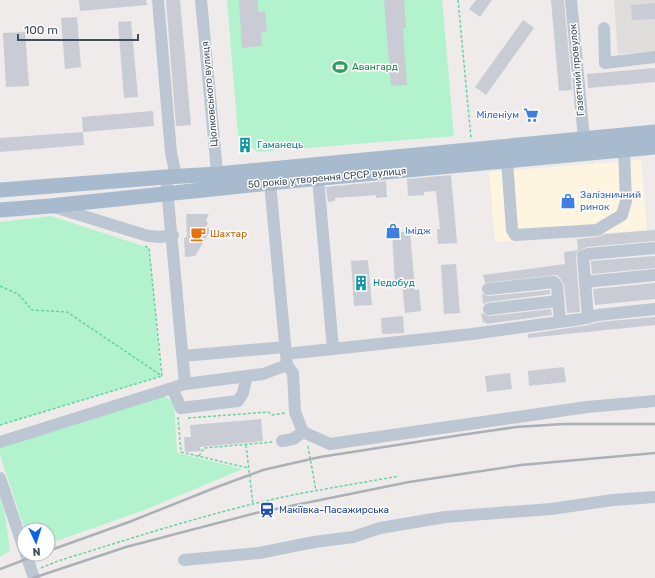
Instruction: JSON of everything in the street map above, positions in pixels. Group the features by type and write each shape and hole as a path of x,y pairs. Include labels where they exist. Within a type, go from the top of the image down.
{"main road":[{"name":"50 років утворення СРСР вулиця","path":"0,210 168,193 218,181 472,149 655,132"},
{"name":"50 років утворення СРСР вулиця","path":"0,190 171,177 270,183 655,147"}],"street":[{"path":"158,0 171,153 171,177 168,193 185,384"},
{"name":"Ціолковського вулиця","path":"202,0 218,181"},
{"name":"Газетний провулок","path":"571,0 584,139"},
{"path":"604,28 605,63 655,58"},
{"path":"507,161 512,230 515,235 597,230 622,215 624,211 626,201 624,150"},
{"path":"318,178 333,349"},
{"path":"270,183 286,355 293,373 295,412 305,436"},
{"path":"50,206 148,236 160,237 172,235"},
{"path":"588,318 583,256 588,254 655,248"},
{"path":"585,282 655,275"},
{"path":"488,289 554,282 557,286 560,322"},
{"path":"489,309 558,301"},
{"path":"183,356 286,355 472,334 588,318 598,315 655,309"},
{"path":"0,442 185,384 263,374 286,355"},
{"path":"172,388 183,413 238,401 243,392 247,376"},
{"path":"282,440 305,436 330,444 587,408 655,401"},
{"path":"0,478 16,526"},
{"path":"184,560 203,557 259,553 314,542 353,537 380,528 445,517 551,509 613,500 655,497"},
{"path":"29,562 33,575"}],"path":[{"path":"458,0 472,149"},
{"path":"142,245 149,248 162,376"},
{"path":"0,286 18,294 32,310 67,312 162,376"},
{"path":"0,425 162,376"},
{"path":"248,468 181,452 178,419 183,413 268,412 272,415 295,412"},
{"path":"305,436 316,491"},
{"path":"199,457 204,448 246,445 282,440"},
{"path":"246,445 253,504"},
{"path":"33,575 58,561 253,504 399,476"}],"shaded area":[{"path":"614,0 655,0 655,51 618,54"},
{"name":"Залізничний ринок","path":"641,160 647,230 495,242 489,172"}],"green space":[{"name":"Авангард","path":"227,0 442,0 454,136 257,152 238,135"},
{"path":"51,216 149,248 161,376 0,425 0,222"},
{"path":"162,395 174,402 177,453 243,469 144,510 56,541 56,522 22,522 0,455 0,447"},
{"path":"0,498 5,514 10,551 0,557"}],"building":[{"path":"79,0 146,0 147,5 80,11"},
{"path":"166,0 180,0 191,125 176,126"},
{"path":"239,0 258,0 258,12 265,11 267,31 261,32 262,46 242,48"},
{"path":"384,0 404,0 406,28 403,28 407,85 391,86"},
{"path":"476,0 492,0 480,17 469,9"},
{"path":"551,0 564,0 572,90 559,91"},
{"path":"655,3 655,19 632,20 631,5"},
{"path":"77,17 81,67 65,69 61,18"},
{"path":"523,20 534,28 486,95 475,87"},
{"path":"131,21 138,97 124,98 118,22"},
{"path":"25,32 29,86 6,87 3,33"},
{"path":"655,68 655,82 588,88 587,74"},
{"path":"153,111 154,126 83,132 82,117"},
{"path":"83,132 84,145 0,152 0,138"},
{"name":"Гаманець","path":"243,139 252,147 248,152 239,144"},
{"path":"451,175 457,243 438,244 437,229 440,229 436,191 424,192 424,195 408,196 407,179"},
{"path":"386,181 387,197 376,198 376,195 335,198 335,201 328,202 326,187"},
{"name":"Шахтар","path":"186,214 209,214 206,220 208,223 206,227 211,230 195,256 185,257 184,238 187,237"},
{"path":"655,230 655,241 587,247 577,252 576,257 580,312 567,313 564,285 557,275 485,283 483,275 565,264 564,252 578,250 577,239 597,237 605,234"},
{"path":"410,231 415,290 419,289 421,311 405,313 402,284 395,284 392,233"},
{"path":"655,256 655,268 592,274 591,261"},
{"name":"Недобуд","path":"368,260 372,305 354,306 351,261"},
{"path":"456,264 460,313 444,314 441,265"},
{"path":"655,283 655,299 595,305 593,289"},
{"path":"550,290 550,294 488,302 483,304 482,294 489,296"},
{"path":"551,309 552,315 486,324 486,322 483,323 481,313 490,316"},
{"name":"Недобуд","path":"403,316 404,333 382,334 381,318"},
{"path":"655,317 655,325 528,338 528,334 589,325 599,322"},
{"path":"564,367 566,382 529,386 528,371"},
{"path":"510,373 512,389 487,392 485,376"},
{"path":"261,419 263,441 200,447 201,451 185,452 184,437 191,437 190,425"}],"railway":[{"path":"56,548 129,522 263,470 320,457 516,427 564,424 655,424"},
{"path":"33,578 126,547 256,513 409,482 521,465 655,453"},
{"path":"0,569 19,562"}],"place":[{"name":"Авангард","path":"340,67"},
{"name":"Міленіум","path":"531,115"},
{"name":"Гаманець","path":"245,145"},
{"name":"Залізничний ринок","path":"568,201"},
{"name":"Імідж","path":"393,231"},
{"name":"Шахтар","path":"198,234"},
{"name":"Недобуд","path":"361,283"},
{"name":"Макіївка-Пасажирська","path":"267,510"}]}
